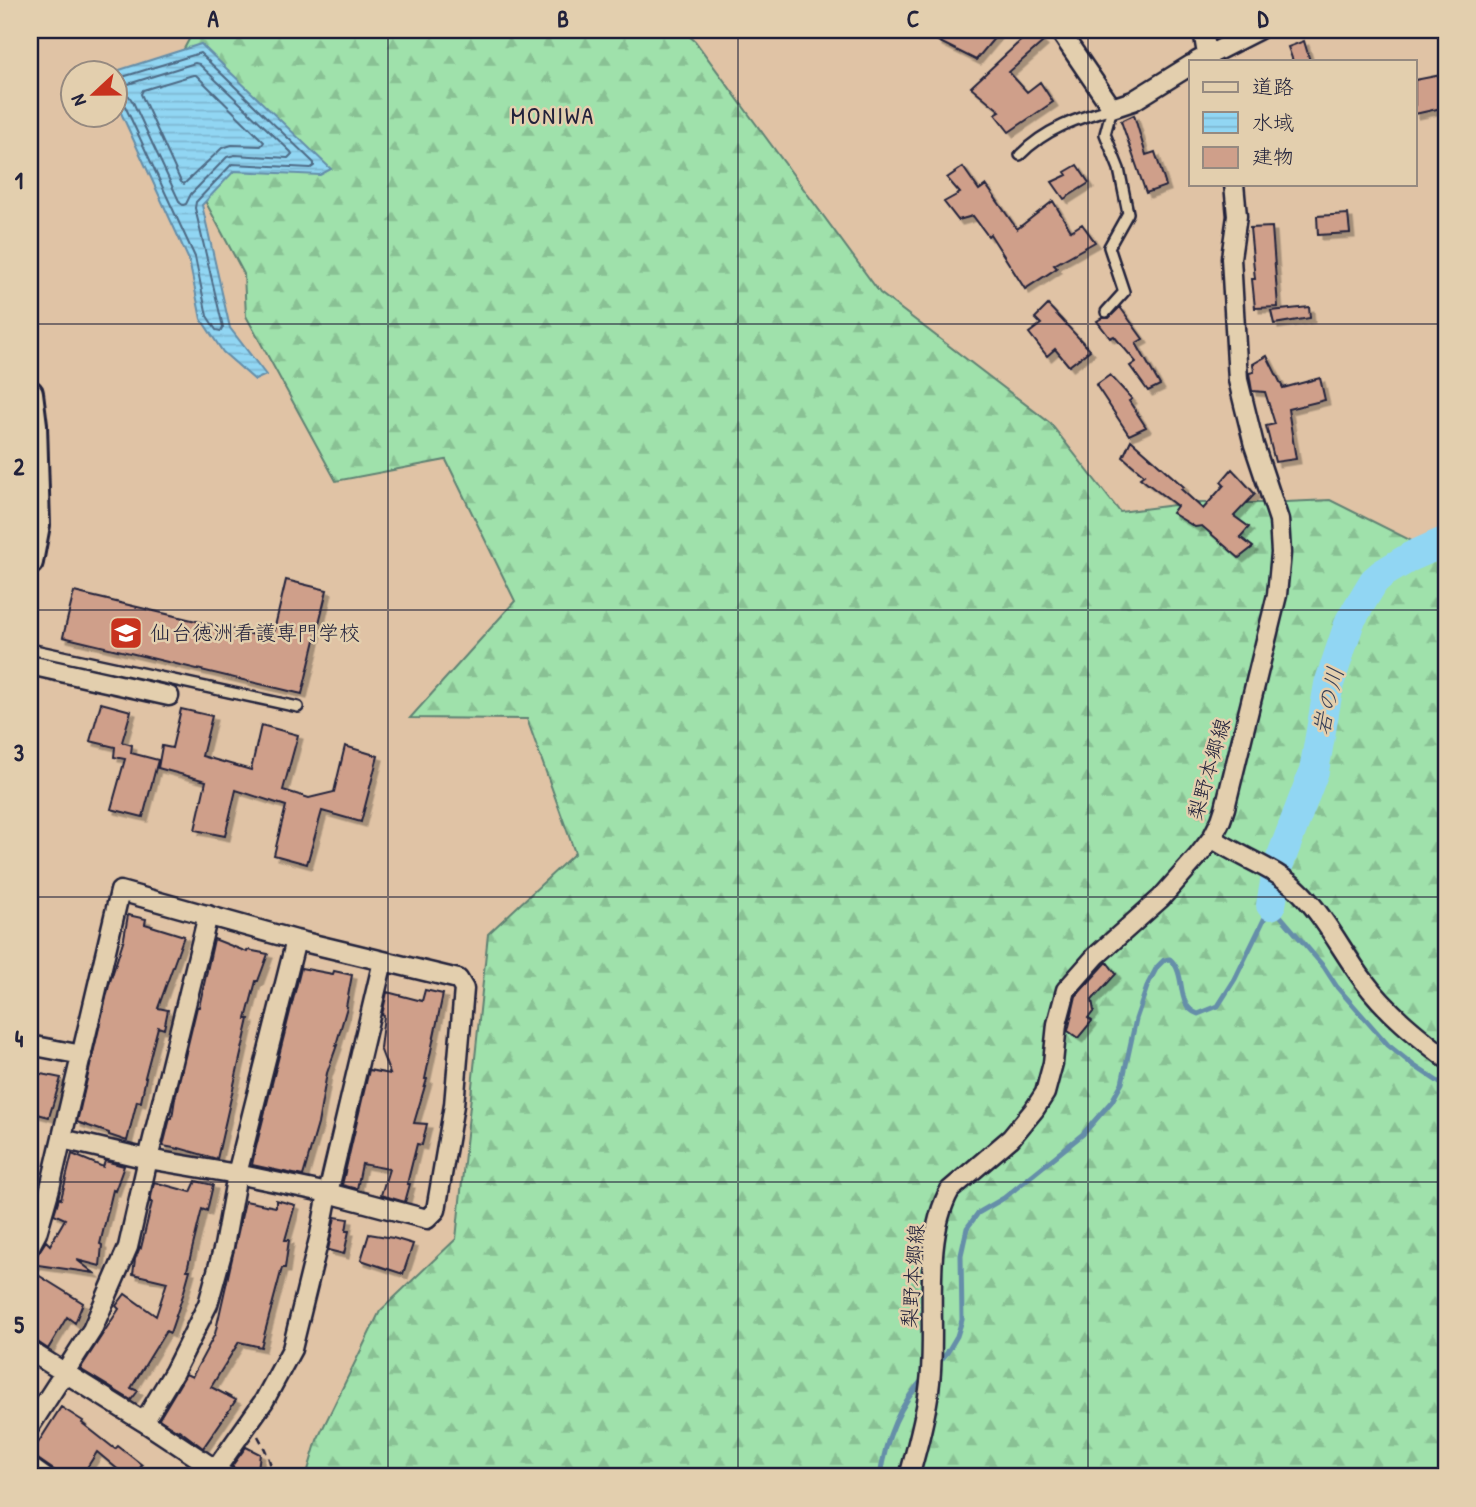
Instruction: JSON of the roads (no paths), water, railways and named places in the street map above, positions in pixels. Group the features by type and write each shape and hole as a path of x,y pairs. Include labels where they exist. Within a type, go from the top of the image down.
{"street":[{"path":"1059,30 1112,108 1133,101 1189,66"},
{"path":"1203,30 1204,59 1258,30"},
{"name":"梨野本郷線","path":"909,1477 930,1382 935,1248 943,1201 950,1190 1011,1138 1045,1093 1066,990 1096,956 1161,898 1212,838 1225,808 1252,701 1276,595 1281,553 1279,520 1254,445 1238,380 1231,258 1237,216 1234,186"},
{"path":"30,393 34,425 37,526 30,562"},
{"path":"30,664 169,696"},
{"path":"1212,838 1265,867 1301,893 1382,1003 1446,1058"},
{"path":"30,1246 37,1233 50,1188 120,891 296,940 458,979 464,989 454,1105 436,1210 427,1219 328,1193 148,1159 62,1139"},
{"path":"30,1426 92,1330 128,1247 208,915"},
{"path":"144,1422 174,1372 208,1304 224,1246 237,1174 296,940"},
{"path":"30,1351 222,1473 292,1349 383,961"},
{"path":"30,1045 82,1055"},
{"path":"30,1467 44,1477"}],"lane":[{"path":"1020,155 1032,142 1059,126 1112,108"},
{"path":"1106,312 1124,292 1109,247 1128,213 1119,169 1105,134 1112,108"},
{"path":"30,649 298,707"}],"water":[{"path":"201,44 331,169 320,175 234,171 202,205 230,328 266,375 255,380 223,352 201,319 189,260 129,130 130,67"}],"waterway":[{"name":"岩の川","path":"1271,905 1278,866 1314,771 1329,684 1350,621 1374,581 1382,574 1410,557 1446,541"},
{"path":"936,1366 957,1336 962,1320 961,1255 967,1228 978,1213 1004,1198 1083,1134 1112,1101 1122,1083 1136,1019 1148,984 1164,960 1170,959 1179,973 1183,997 1191,1010 1198,1014 1218,1006 1235,979 1271,905 1388,1045 1446,1087"},
{"path":"880,1477 894,1424 907,1400 924,1378"}],"place":[{"name":"仙台徳洲看護専門学校","path":"126,633"}],"district":[{"name":"MONIWA","path":"553,116"}]}
